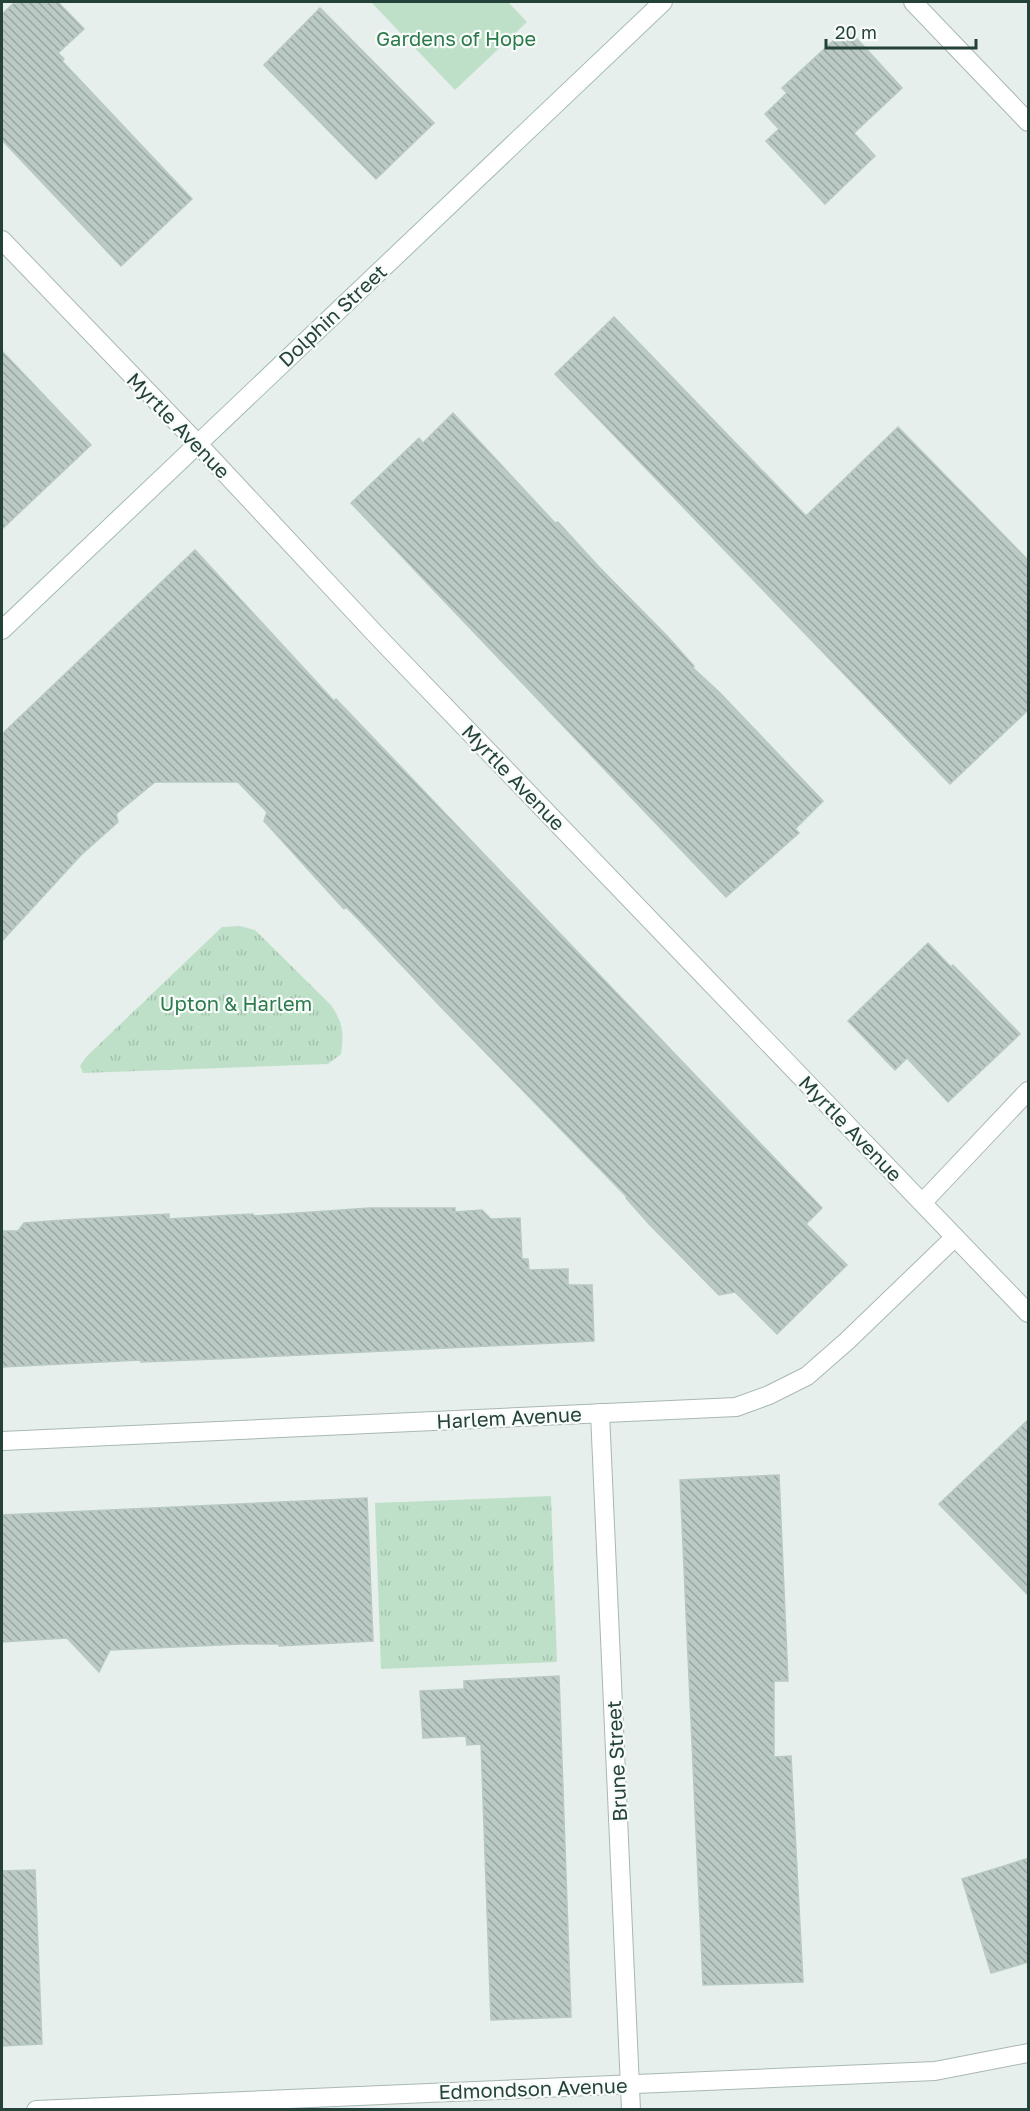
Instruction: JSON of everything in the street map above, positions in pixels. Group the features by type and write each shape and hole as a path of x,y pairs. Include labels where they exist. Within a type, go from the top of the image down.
{"street":[{"name":"Dolphin Street","path":"2,630 663,2"},
{"path":"913,2 1029,122"},
{"name":"Myrtle Avenue","path":"2,240 197,443 381,640 1029,1313"},
{"path":"923,1202 1029,1091"},
{"name":"Harlem Avenue","path":"2,1441 736,1407 769,1395 807,1376 955,1238"},
{"name":"Brune Street","path":"600,1413 631,2109"},
{"name":"Edmondson Avenue","path":"36,2109 935,2071 1029,2053"}],"green space":[{"name":"Gardens of Hope","path":"371,2 508,2 527,22 455,90"},
{"name":"Upton & Harlem","path":"240,926 255,930 331,1005 342,1028 341,1054 328,1064 83,1073 80,1066 86,1057 222,927"},
{"path":"551,1496 557,1662 381,1669 375,1503"}],"building":[{"path":"15,2 58,2 84,29 58,53 64,59 62,61 192,199 121,266 2,140 2,14"},
{"path":"320,8 434,123 376,179 264,65"},
{"path":"847,28 902,88 854,133 875,156 825,204 766,141 779,129 765,114 787,93 782,88"},
{"path":"614,317 806,516 898,427 1029,561 1029,709 950,784 555,374"},
{"path":"2,351 91,445 2,529"},
{"path":"453,413 555,523 558,522 668,637 694,666 693,668 719,692 823,801 795,829 799,833 726,897 351,503 419,438 423,443"},
{"path":"195,550 334,701 336,699 822,1208 806,1224 847,1265 777,1334 735,1292 719,1295 650,1225 626,1196 359,920 346,907 344,909 264,821 267,812 238,782 155,782 116,814 118,822 81,855 2,941 2,734"},
{"path":"928,943 951,967 953,965 1020,1034 948,1102 907,1058 895,1070 848,1021"},
{"path":"370,1208 455,1208 455,1212 482,1210 491,1219 520,1218 522,1259 528,1259 529,1270 568,1269 568,1285 592,1285 594,1341 2,1367 2,1231 18,1231 24,1223 64,1220 169,1214 169,1219 253,1214 254,1216"},
{"path":"1029,1419 1029,1596 939,1504"},
{"path":"779,1475 788,1681 774,1681 774,1757 791,1756 803,1982 703,1985 680,1480"},
{"path":"367,1498 373,1641 110,1650 99,1672 67,1638 2,1642 2,1515"},
{"path":"559,1676 571,2017 491,2020 481,1744 467,1745 466,1736 423,1738 420,1691 464,1689 464,1681"},
{"path":"1029,1858 1029,1962 991,1973 962,1879"},
{"path":"35,1870 42,2044 2,2046 2,1871"}]}
